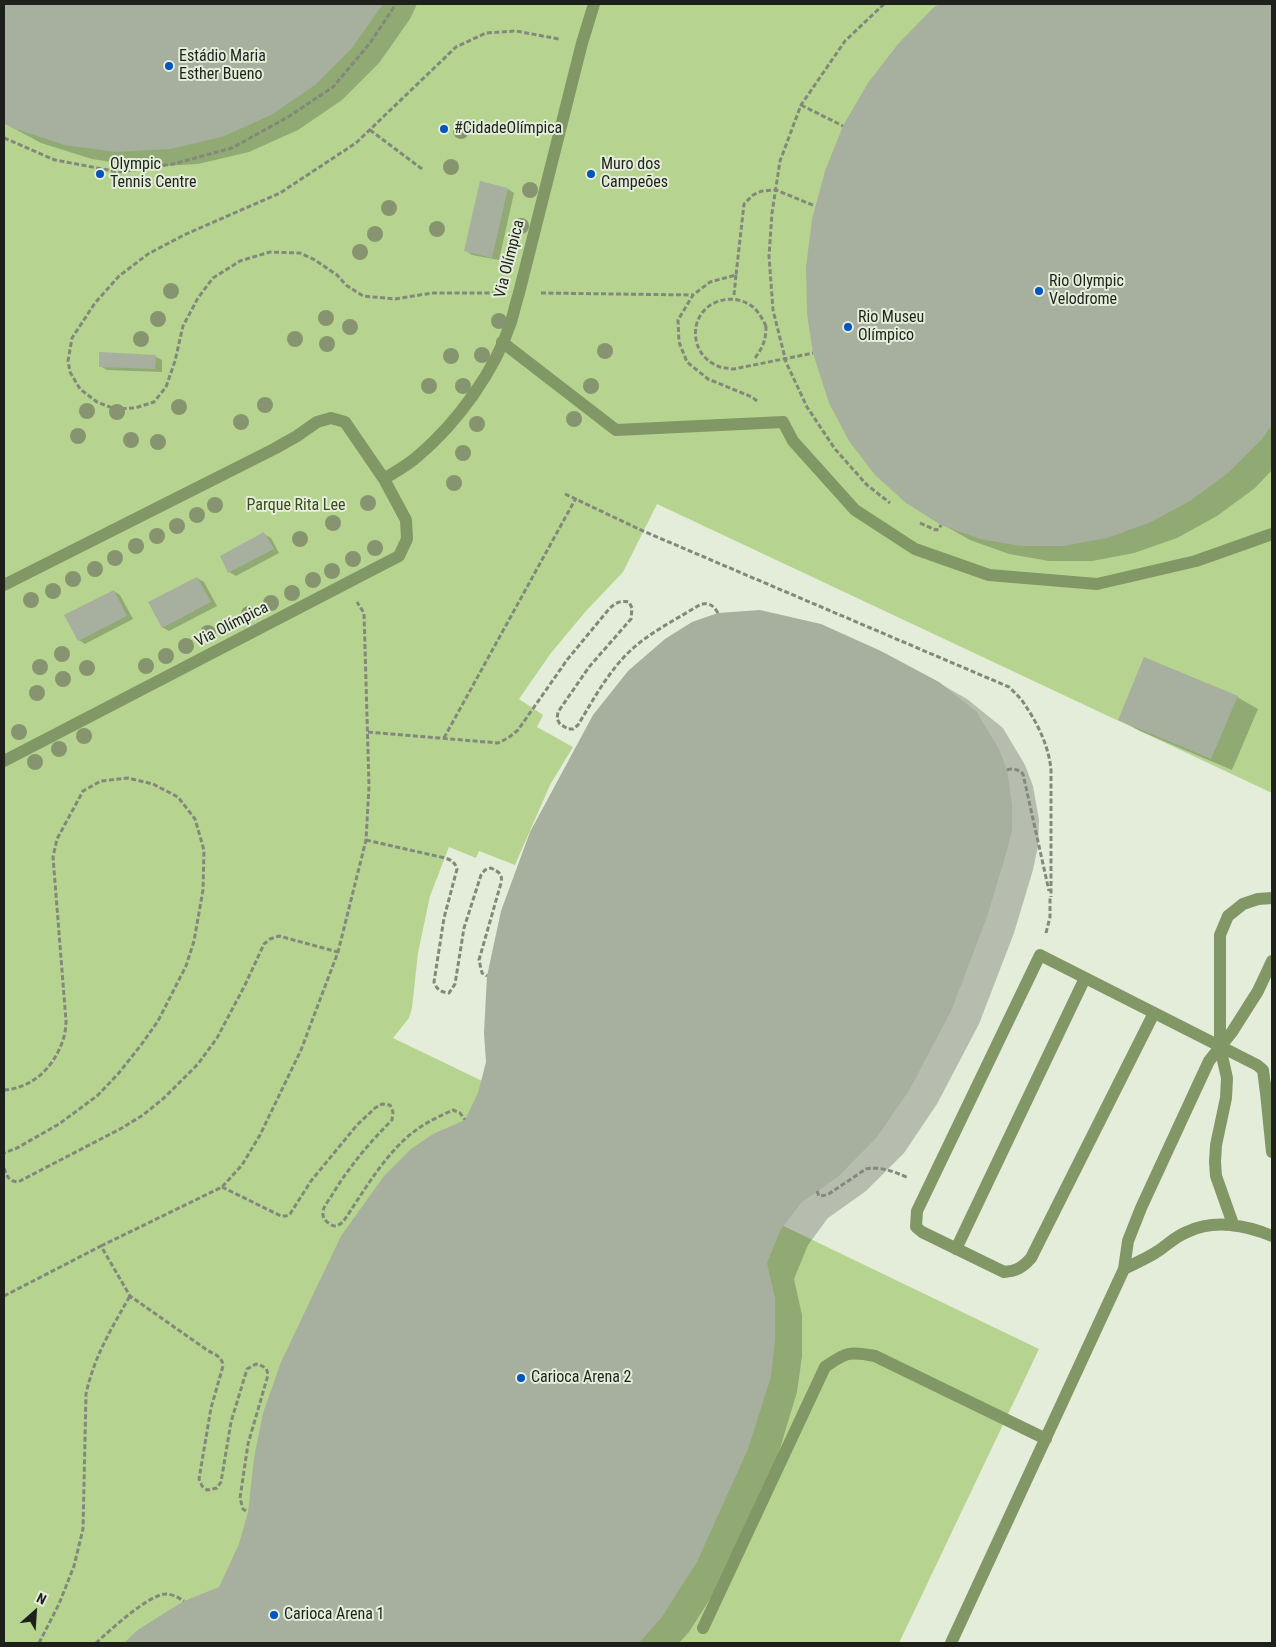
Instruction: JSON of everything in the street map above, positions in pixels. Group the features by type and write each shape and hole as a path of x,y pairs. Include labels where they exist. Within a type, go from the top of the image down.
{"street":[{"name":"Via Olímpica","path":"384,480 417,457 439,437 467,403 489,369 511,323 582,43 594,4"},
{"path":"502,342 616,430 782,422 793,441 855,510 916,549 989,575 1097,584 1196,561 1272,534"},
{"name":"Via Olímpica","path":"4,585 274,449 317,422 332,418 345,422 384,480 406,520 407,539 399,556 4,761"},
{"path":"1232,1224 1216,1176 1215,1162 1227,1078 1220,1046 1220,936 1228,916 1243,904 1258,899 1272,898"},
{"path":"1154,1013 1031,1258 1022,1267 1014,1271 1004,1272 922,1232 916,1226 917,1211 1040,955 1250,1061 1263,1070 1272,1152"},
{"path":"951,1643 1124,1269 1128,1241 1141,1208 1209,1060 1232,1032 1258,991 1272,961"},
{"path":"956,1249 1085,978"},
{"path":"1266,1093 1272,1074"},
{"path":"1124,1269 1156,1253 1185,1232 1200,1226 1232,1224 1272,1236"},
{"path":"703,1628 825,1367 841,1356 855,1352 875,1356 1046,1439"}],"path":[{"path":"4,138 55,160 119,172 173,164 232,148 288,117 333,87 370,43 396,4"},
{"path":"884,4 845,41 801,105 780,161 772,214 770,256 773,310 786,362 807,407 835,449 866,485 894,507"},
{"path":"582,43 516,30 486,33 456,46 356,142 280,193 177,238 148,254 120,276 95,303 72,338 68,361 70,372 80,389 97,402 115,409 135,408 154,402 166,386 175,361 183,326 208,284 213,278 240,261 270,252 300,253 315,260 363,296 395,299 432,293 693,295"},
{"path":"801,105 843,126"},
{"path":"370,130 422,169"},
{"path":"734,295 744,204 753,195 762,191 776,190 815,206"},
{"path":"736,274 710,282 693,295 678,320 679,342 687,362 708,379 752,397 782,422"},
{"path":"755,358 762,349 766,338 766,326 754,308 744,302 727,299 711,304 702,312 696,322 697,346 703,356 712,364 722,368 734,369 813,353"},
{"path":"565,494 644,531 1009,687 1025,704 1045,742 1050,757 1050,917 1040,955"},
{"path":"444,738 576,498"},
{"path":"916,520 936,530 941,525"},
{"path":"4,1296 222,1187 242,1165 260,1135 301,1050 338,952 366,840 369,786 364,613 346,585"},
{"path":"368,732 498,743 518,730 567,660 609,609 615,603 628,602 632,608 631,618 589,667 558,712 557,718 560,724 568,729 573,729 578,725 606,679 629,652 655,632 701,604 713,605 718,613"},
{"path":"1006,770 1012,768 1019,770 1023,774 1050,897"},
{"path":"4,1090 14,1089 38,1078 53,1062 64,1039 66,1021 53,857 56,839 83,791 101,781 128,778 153,784 178,797 195,819 204,850 203,890 194,941 186,966 158,1021 118,1074 98,1096 60,1124 17,1148 4,1153"},
{"path":"366,840 444,858 453,861 458,868 444,918 434,982 436,988 441,992 449,993 455,984 464,928 481,875 485,870 491,868 500,872 502,877 501,883 478,960 482,973 487,976"},
{"path":"4,1168 8,1178 18,1182 122,1128 143,1115 164,1098 198,1064 217,1038 264,944 270,939 279,936 338,952"},
{"path":"222,1187 282,1216 286,1216 290,1214 312,1181 357,1125 375,1108 382,1104 390,1105 393,1112 392,1120 360,1154 343,1177 323,1210 325,1221 332,1226 338,1226 343,1222 383,1163 404,1140 431,1120 452,1110 460,1113 465,1120"},
{"path":"817,1192 819,1196 827,1195 866,1169 873,1167 885,1168 929,1186"},
{"path":"101,1246 130,1296 223,1360 211,1408 199,1479 202,1486 207,1490 216,1488 221,1482 234,1410 247,1370 256,1364 264,1366 267,1370 268,1375 250,1433 240,1498 243,1509 248,1512"},
{"path":"39,1643 74,1566 83,1528 86,1394 90,1375 99,1352 130,1296"},
{"path":"96,1643 122,1620 156,1597 167,1594 184,1601"}],"green space":[{"name":"Parque Rita Lee","path":"4,4 1272,4 1272,793 657,504 623,572 586,611 551,653 519,699 543,715 537,727 573,747 550,785 515,865 479,851 476,858 449,847 430,896 418,953 412,1008 409,1018 393,1038 1039,1349 899,1643 4,1643"}],"building":[{"name":"Olympic Tennis Centre","path":"4,4 383,4 352,48 315,85 271,115 222,137 170,149 116,152 64,145 13,128 4,123"},
{"name":"Rio Olympic Velodrome","path":"939,4 1272,4 1272,425 1262,439 1228,473 1190,501 1149,523 1107,538 1064,546 1021,546 980,539 941,525 906,503 875,475 849,441 829,403 813,353 807,314 806,267 812,219 825,171 843,126 868,83 898,44"},
{"path":"480,181 508,188 492,258 464,251"},
{"path":"99,352 156,355 155,369 99,367"},
{"path":"264,532 274,549 228,573 220,556"},
{"path":"197,577 211,602 162,628 148,602"},
{"path":"114,590 127,616 78,641 64,615"},
{"path":"760,610 821,624 881,651 939,682 976,711 999,749 1007,770 1012,804 1012,830 987,917 952,1009 910,1089 877,1137 839,1176 801,1203 781,1229 767,1263 775,1298 775,1340 771,1377 748,1449 697,1562 662,1617 639,1643 124,1643 139,1629 184,1601 219,1587 239,1544 248,1512 254,1458 263,1413 281,1362 341,1236 384,1176 411,1149 433,1134 465,1120 478,1093 486,1062 484,1033 487,976 501,911 530,832 593,715 628,671 665,639 692,622 718,613"},
{"path":"1144,657 1238,696 1211,759 1118,720"}],"place":[{"name":"Estádio Maria Esther Bueno","path":"169,66"},
{"name":"#CidadeOlímpica","path":"444,129"},
{"name":"Olympic Tennis Centre","path":"100,174"},
{"name":"Muro dos Campeões","path":"591,174"},
{"name":"Rio Olympic Velodrome","path":"1039,291"},
{"name":"Rio Museu Olímpico","path":"848,327"},
{"name":"Carioca Arena 2","path":"521,1378"},
{"name":"Carioca Arena 1","path":"274,1615"}]}
